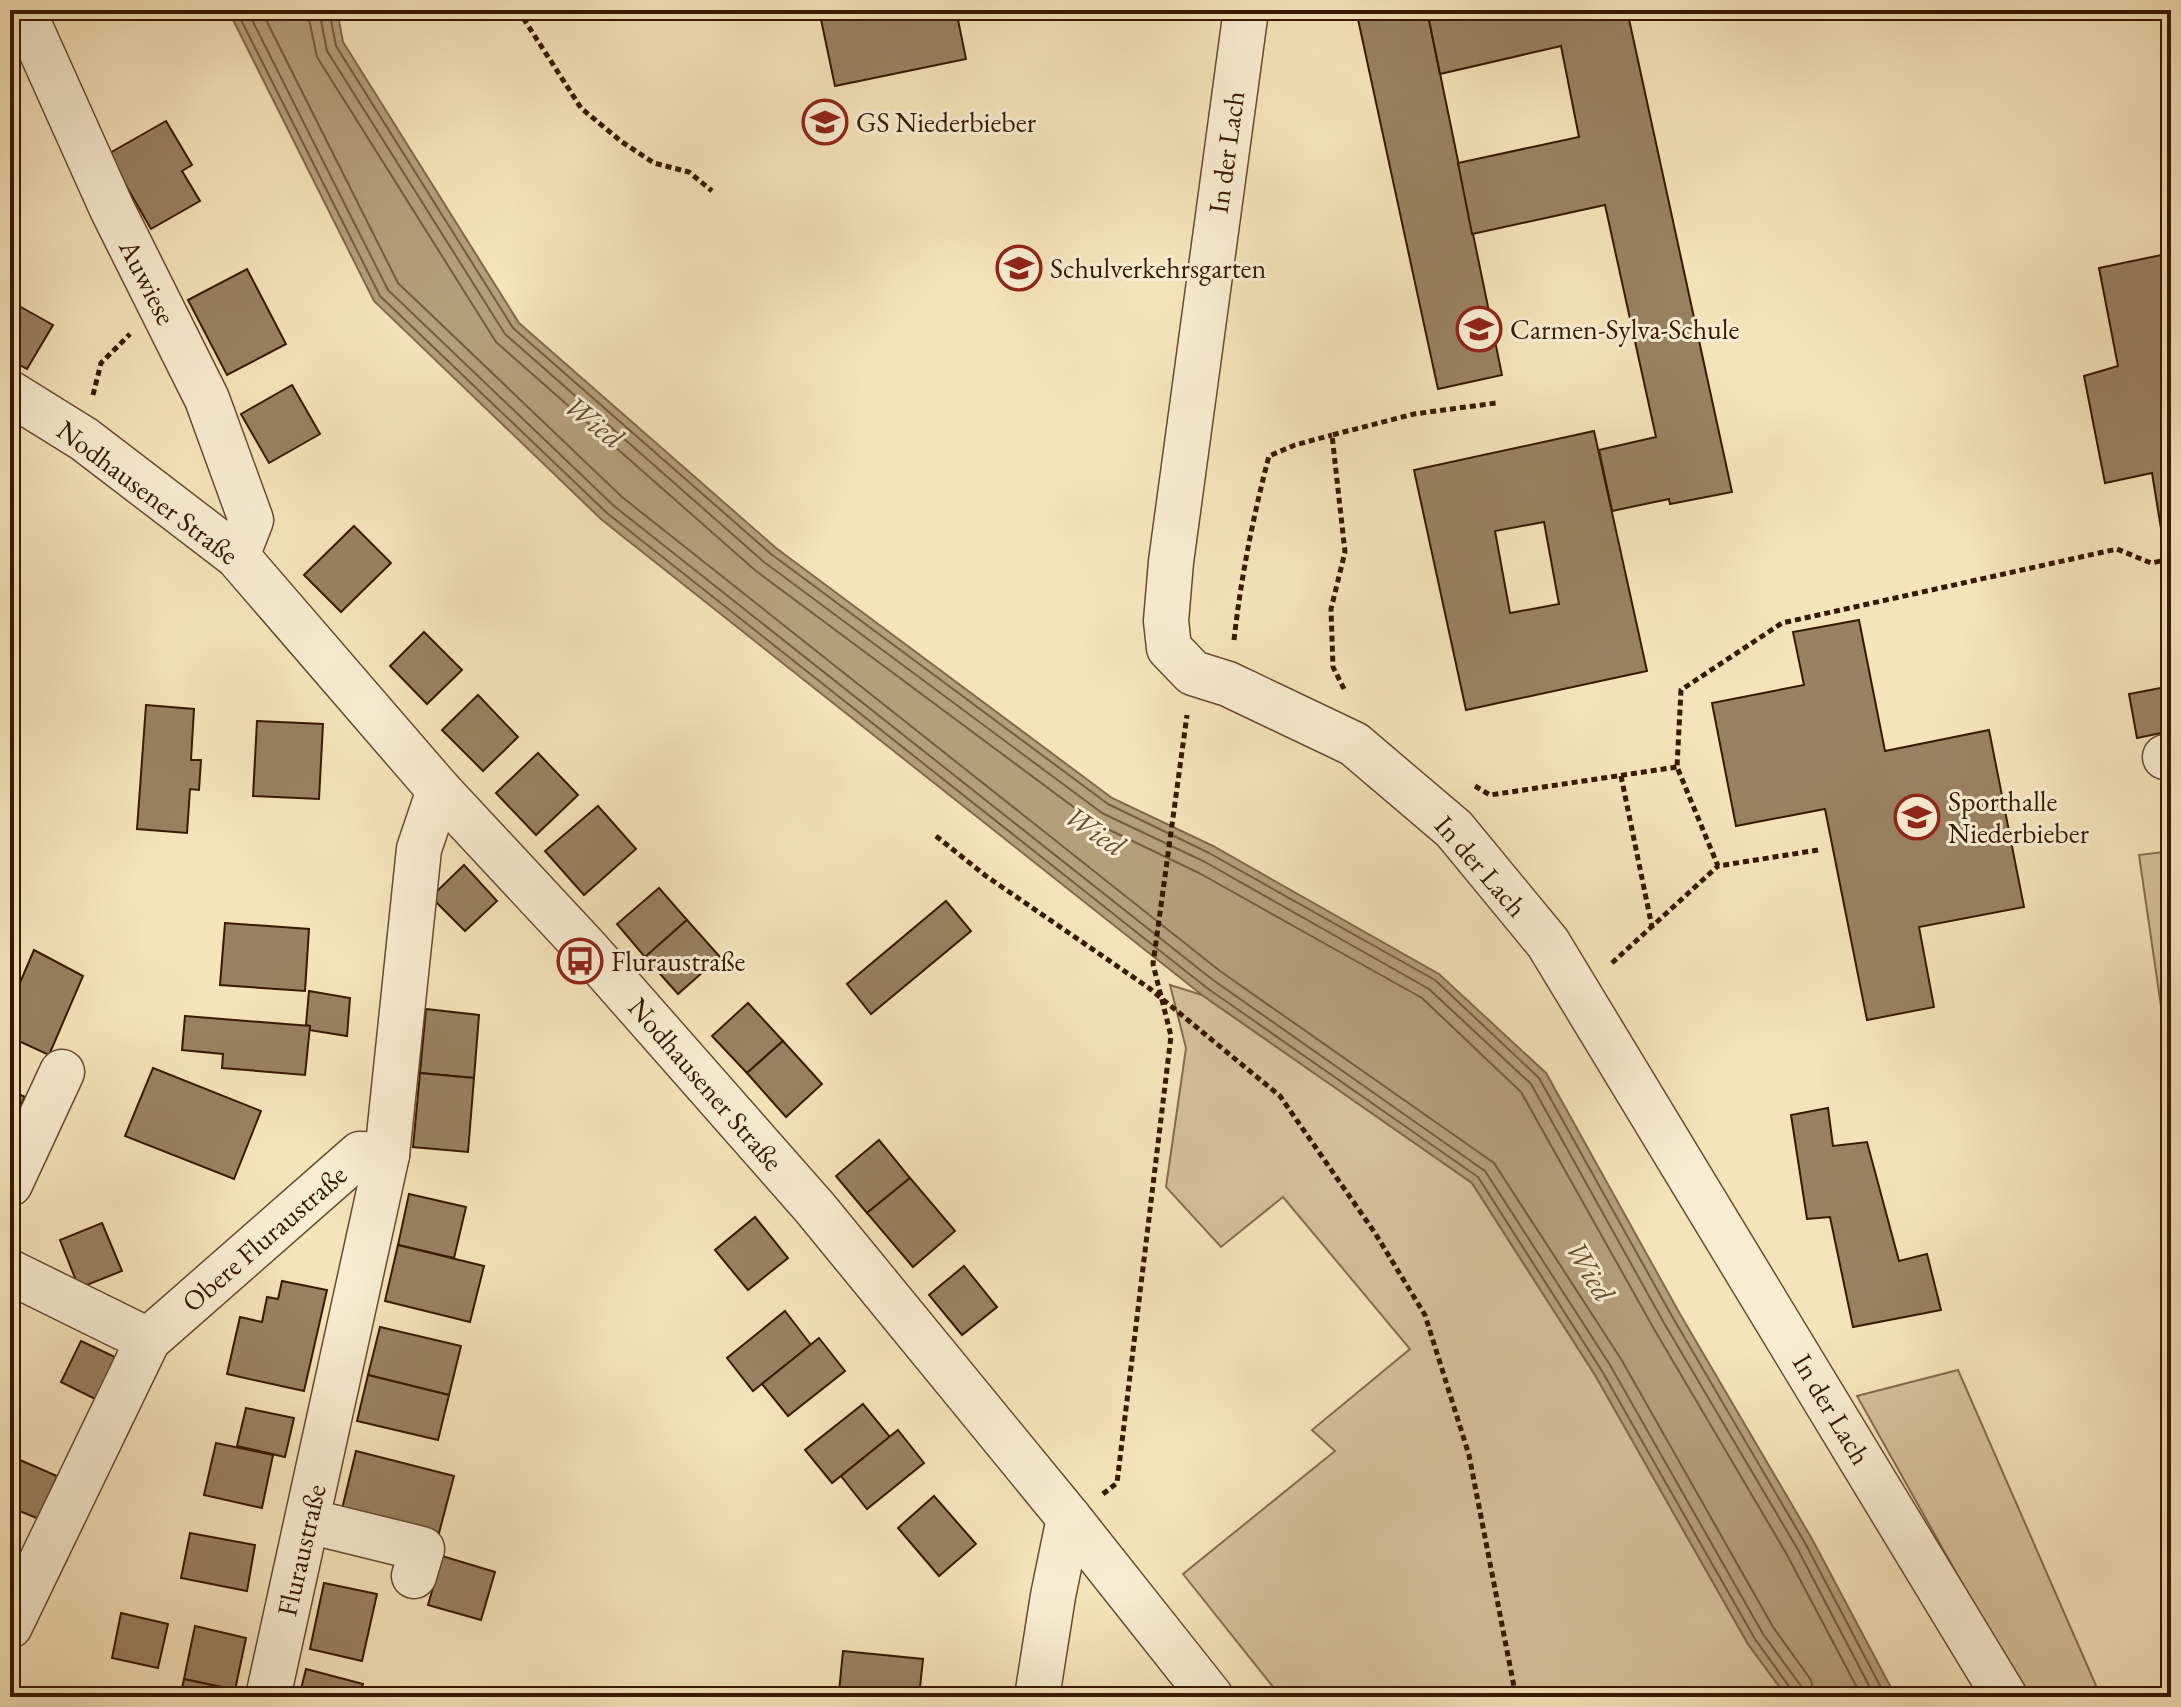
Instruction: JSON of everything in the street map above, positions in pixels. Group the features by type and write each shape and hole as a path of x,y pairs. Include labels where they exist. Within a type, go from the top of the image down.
{"street":[{"name":"Auwiese","path":"27,10 29,24 112,209 207,399 251,520 237,556"},
{"name":"In der Lach","path":"1246,10 1173,547 1166,621 1169,648 1193,673 1228,684 1354,744 1454,829 1548,943 2005,1697"},
{"name":"Nodhausener Straße","path":"10,393 84,439 237,556 439,790 598,961 815,1208 1211,1697"},
{"name":"Fluraustraße","path":"268,1697 387,1155 419,849 439,790"},
{"path":"10,1184 62,1072"},
{"name":"Obere Fluraustraße","path":"10,1626 148,1340 360,1154 387,1155"},
{"path":"10,1272 148,1340"},
{"path":"1037,1697 1069,1518"},
{"path":"308,1521 422,1549 414,1576"}],"path":[{"path":"518,10 581,108 622,142 654,163 689,172 712,191"},
{"path":"84,439 101,363 123,340 162,309"},
{"path":"1228,684 1241,577 1269,456 1295,445 1414,414 1496,403"},
{"path":"1332,435 1345,552 1331,609 1333,667 1349,701"},
{"path":"1718,866 1677,767 1681,690 1782,623 2117,549 2151,563 2171,559"},
{"path":"1069,1518 1117,1483 1171,1036 1153,964 1187,719"},
{"path":"1463,779 1490,795 1677,767"},
{"path":"1621,776 1652,927"},
{"path":"936,836 986,876 1161,998 1280,1096 1375,1233 1425,1315 1469,1455 1516,1697"},
{"path":"1585,1004 1616,956 1718,866 1818,850"}],"shaded area":[{"path":"2171,851 2171,1075 2139,855"},
{"path":"1170,985 1202,995 1472,1183 1595,1375 1748,1644 1787,1697 1281,1697 1183,1574 1335,1451 1312,1430 1410,1349 1283,1197 1221,1247 1166,1187 1186,1048"},
{"path":"1958,1370 2101,1697 2026,1697 1857,1396"}],"water":[{"name":"Wied","path":"228,10 337,10 343,42 519,323 776,548 1112,798 1213,846 1439,974 1546,1073 1680,1314 1812,1539 1896,1697 1787,1697 1748,1644 1595,1375 1472,1183 1202,995 602,520 374,301"}],"building":[{"path":"819,10 956,10 966,59 835,86"},
{"path":"1356,10 1427,10 1502,375 1438,389"},
{"path":"1427,10 1627,10 1732,492 1670,504 1669,499 1612,511 1599,450 1656,437 1605,205 1472,234 1458,163 1579,137 1561,46 1440,74"},
{"path":"166,121 192,165 182,171 200,201 151,229 108,154"},
{"path":"2171,253 2171,540 2163,541 2152,473 2105,483 2084,376 2118,366 2099,268"},
{"path":"247,269 286,344 227,375 188,300"},
{"path":"10,301 53,325 27,369 10,360"},
{"path":"292,385 320,434 269,463 241,414"},
{"path":"1594,431 1647,671 1466,710 1414,470","holes":["1544,522 1559,604 1510,613 1495,531"]},
{"path":"354,526 391,563 341,612 304,575"},
{"name":"Sporthalle Niederbieber","path":"1859,620 1885,751 1989,730 2024,907 1919,927 1934,1007 1867,1020 1825,809 1736,826 1712,703 1804,685 1793,632"},
{"path":"424,632 462,670 427,704 390,666"},
{"path":"2171,686 2171,731 2137,738 2129,694"},
{"path":"478,695 518,737 483,771 442,730"},
{"path":"146,705 194,709 191,760 201,760 199,790 190,789 187,833 137,829"},
{"path":"257,721 323,724 319,799 253,796"},
{"path":"538,753 578,795 536,835 496,793"},
{"path":"598,806 636,849 584,895 545,851"},
{"path":"464,865 497,901 465,931 431,897"},
{"path":"659,888 687,920 645,957 617,924"},
{"path":"946,901 971,931 871,1014 847,984"},
{"path":"687,920 720,957 678,994 645,957"},
{"path":"225,923 309,929 305,991 220,985"},
{"path":"34,950 83,976 49,1055 10,1037 10,1006"},
{"path":"309,991 350,998 347,1036 309,1030 310,1026 306,1025"},
{"path":"748,1003 783,1041 747,1073 712,1036"},
{"path":"426,1009 479,1015 474,1078 420,1073"},
{"path":"185,1016 310,1026 305,1075 222,1068 223,1054 182,1050"},
{"path":"783,1041 822,1084 786,1117 747,1073"},
{"path":"153,1068 261,1111 234,1179 125,1136"},
{"path":"420,1073 474,1078 468,1152 413,1147"},
{"path":"10,1090 25,1097 10,1126"},
{"path":"1828,1108 1833,1146 1867,1142 1899,1261 1927,1254 1941,1310 1853,1327 1830,1217 1807,1219 1791,1115"},
{"path":"879,1140 910,1178 867,1213 836,1176"},
{"path":"910,1178 955,1231 913,1267 867,1213"},
{"path":"409,1194 466,1207 454,1258 398,1245"},
{"path":"755,1217 788,1258 748,1290 715,1250"},
{"path":"102,1223 122,1271 79,1288 60,1240"},
{"path":"398,1245 484,1266 470,1322 385,1301"},
{"path":"964,1266 997,1307 962,1335 929,1295"},
{"path":"282,1281 327,1290 304,1391 227,1374 240,1317 262,1322 267,1297 278,1299"},
{"path":"785,1311 811,1345 753,1391 727,1358"},
{"path":"380,1327 461,1346 449,1395 368,1375"},
{"path":"819,1338 845,1371 788,1416 762,1384"},
{"path":"81,1341 119,1359 99,1401 61,1382"},
{"path":"368,1375 449,1395 438,1440 357,1421"},
{"path":"863,1404 890,1437 832,1483 805,1450"},
{"path":"246,1408 294,1418 285,1457 237,1446"},
{"path":"898,1430 924,1463 867,1509 841,1476"},
{"path":"216,1443 273,1455 262,1508 204,1495"},
{"path":"356,1451 454,1476 439,1533 342,1509"},
{"path":"13,1457 57,1476 39,1519 10,1507 10,1466"},
{"path":"934,1496 976,1544 939,1576 898,1528"},
{"path":"190,1533 255,1545 247,1591 181,1578"},
{"path":"442,1556 495,1572 481,1620 428,1605"},
{"path":"324,1583 377,1594 362,1661 310,1649"},
{"path":"121,1613 168,1624 158,1668 112,1658"},
{"path":"195,1626 246,1638 235,1690 184,1679"},
{"path":"843,1651 923,1659 919,1697 862,1697 863,1694 839,1692"},
{"path":"306,1669 363,1684 360,1697 299,1697"},
{"path":"184,1679 235,1690 233,1697 180,1697"}],"place":[{"name":"GS Niederbieber","path":"825,122"},
{"name":"Schulverkehrsgarten","path":"1019,268"},
{"name":"Carmen-Sylva-Schule","path":"1479,329"},
{"name":"Sporthalle Niederbieber","path":"1917,817"},
{"name":"Fluraustraße","path":"580,961"}]}
